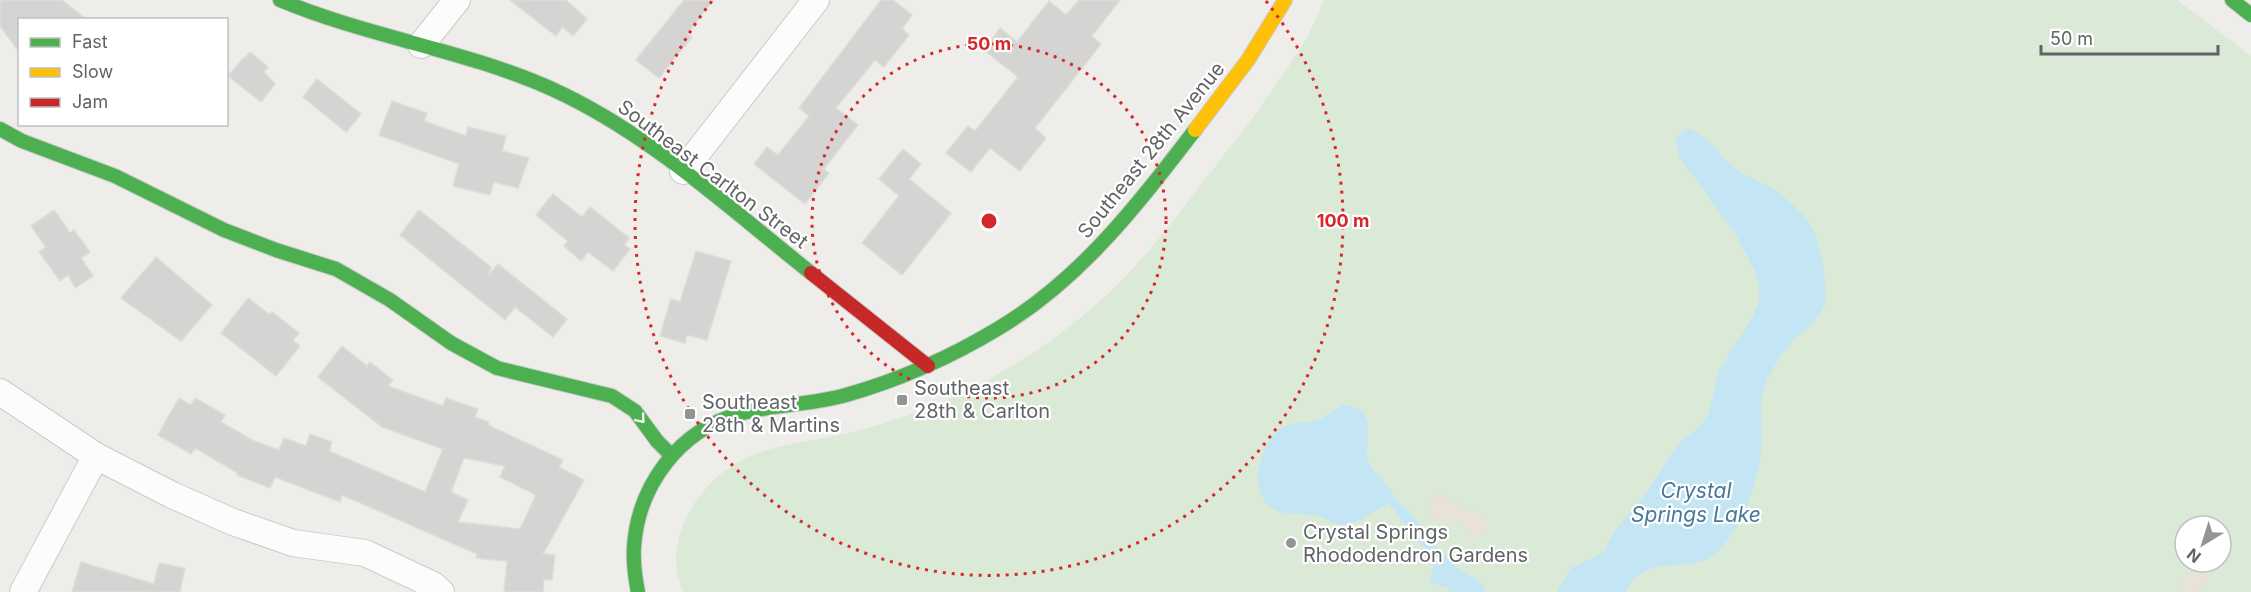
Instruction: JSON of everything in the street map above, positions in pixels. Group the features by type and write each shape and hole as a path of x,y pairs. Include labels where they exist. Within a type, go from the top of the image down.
{"street":[{"name":"Southeast Carlton Street","path":"280,0 327,19 398,41 421,45 501,68 593,109 683,171 928,366"},
{"path":"421,45 457,0"},
{"path":"683,171 816,0"},
{"name":"Southeast 28th Avenue","path":"638,592 634,561 636,523 648,488 671,455 693,435 733,415 765,407 846,395 959,353 1014,320 1068,279 1132,211 1230,85 1285,0"},
{"path":"2232,0 2251,15"},
{"path":"0,129 22,141 115,176 224,230 336,269 390,300 451,343 496,368 603,394 621,401 635,411 657,441 671,455"},
{"path":"0,392 96,456 172,495 233,522 293,543 365,553 433,585 441,592"},
{"path":"23,592 96,456"}],"green space":[{"path":"1324,0 2177,0 2251,56 2251,592 683,592 677,573 676,555 679,537 685,519 695,503 720,475 757,453 867,428 927,408 986,381 1041,348 1067,329 1116,286 1148,252 1249,122 1310,32"}],"sand":[{"path":"1437,491 1470,511 1483,514 1488,524 1484,535 1476,537 1471,535 1462,523 1444,523 1435,520 1429,501"},
{"path":"2189,574 2206,574 2207,586 2198,592 2178,592 2184,577"}],"water":[{"name":"Crystal Springs Lake","path":"1688,129 1702,136 1736,169 1779,193 1807,220 1816,237 1821,256 1826,288 1824,305 1816,320 1784,351 1768,378 1762,399 1759,467 1751,496 1739,523 1722,547 1710,557 1698,562 1660,566 1648,570 1636,578 1625,592 1557,592 1571,568 1603,553 1615,530 1647,492 1669,457 1682,440 1700,426 1709,413 1719,370 1750,322 1759,302 1759,286 1755,271 1736,235 1679,156 1676,140 1680,133"},
{"path":"1344,404 1362,410 1368,423 1367,458 1374,471 1386,483 1399,503 1412,514 1431,542 1459,570 1482,584 1485,592 1450,592 1448,588 1429,582 1433,569 1430,555 1389,504 1356,522 1344,525 1318,516 1281,512 1270,506 1263,498 1258,475 1264,451 1270,440 1283,428 1320,419"}],"building":[{"path":"0,0 62,0 84,18 18,18 18,50 0,26"},
{"path":"510,0 566,0 587,19 573,36 562,27 556,36"},
{"path":"684,0 713,0 687,34 692,37 659,78 636,60"},
{"path":"881,0 893,0 912,15 902,29 909,35 884,67 875,60 836,108 858,125 824,169 829,173 805,204 754,164 767,147 778,155 809,116 799,108"},
{"path":"1079,0 1120,0 1092,36 1101,44 1035,128 1046,138 1020,171 990,148 971,172 946,153 968,126 975,131 1018,77 984,50 1000,28 1017,42 1049,1 1066,15"},
{"path":"250,52 268,67 264,72 275,84 261,102 228,76"},
{"path":"317,79 361,114 346,132 303,97"},
{"path":"392,101 427,113 424,121 466,136 468,127 506,136 502,151 529,158 518,188 494,182 490,195 453,186 459,164 379,135"},
{"path":"903,149 921,164 909,179 951,213 902,275 862,243 899,196 879,179"},
{"path":"553,194 582,217 590,207 629,238 624,245 630,249 613,271 588,252 581,261 564,246 568,241 536,215"},
{"path":"54,210 70,233 74,230 90,252 81,258 93,276 75,288 68,275 60,281 39,252 46,247 31,226"},
{"path":"419,210 491,267 488,276 498,264 567,319 553,337 515,307 505,320 400,235"},
{"path":"696,251 731,261 707,340 687,335 685,343 660,336 671,299 680,302"},
{"path":"156,257 212,305 181,341 121,298"},
{"path":"248,298 269,314 272,312 299,333 293,340 300,346 276,376 221,333"},
{"path":"342,346 367,366 370,362 393,380 388,386 443,406 446,398 478,409 475,417 563,460 559,467 584,480 543,554 555,555 552,580 544,579 543,592 504,592 507,561 476,558 477,554 342,495 340,502 275,477 270,488 237,475 238,473 195,448 191,454 158,435 179,398 191,405 195,398 225,415 221,422 254,441 279,450 284,438 306,446 310,434 332,442 329,451 425,492 443,449 382,427 318,377","holes":["464,458 505,466 500,477 536,495 520,529 458,522 468,500 451,492"]},
{"path":"81,562 154,584 159,563 185,568 180,592 72,592"}],"traffic: fast":[{"path":"280,0 347,24 519,75 588,107 655,149 811,273"},
{"path":"2232,0 2251,15"},
{"path":"0,129 22,141 115,176 224,230 336,269 390,300 451,343 497,368 612,396 635,411 657,441 671,455"},
{"path":"638,592 634,558 637,524 653,482 680,447 717,422 739,414 833,398 905,375 962,349 999,328 1056,287 1082,263 1130,212 1195,130"}],"traffic: slow":[{"path":"1195,130 1248,60 1285,0"}],"traffic: jam":[{"path":"811,273 928,366"}],"place":[{"name":"Southeast 28th & Carlton","path":"902,400"},
{"name":"Southeast 28th & Martins","path":"690,414"},
{"name":"Crystal Springs Rhododendron Gardens","path":"1291,543"}]}
